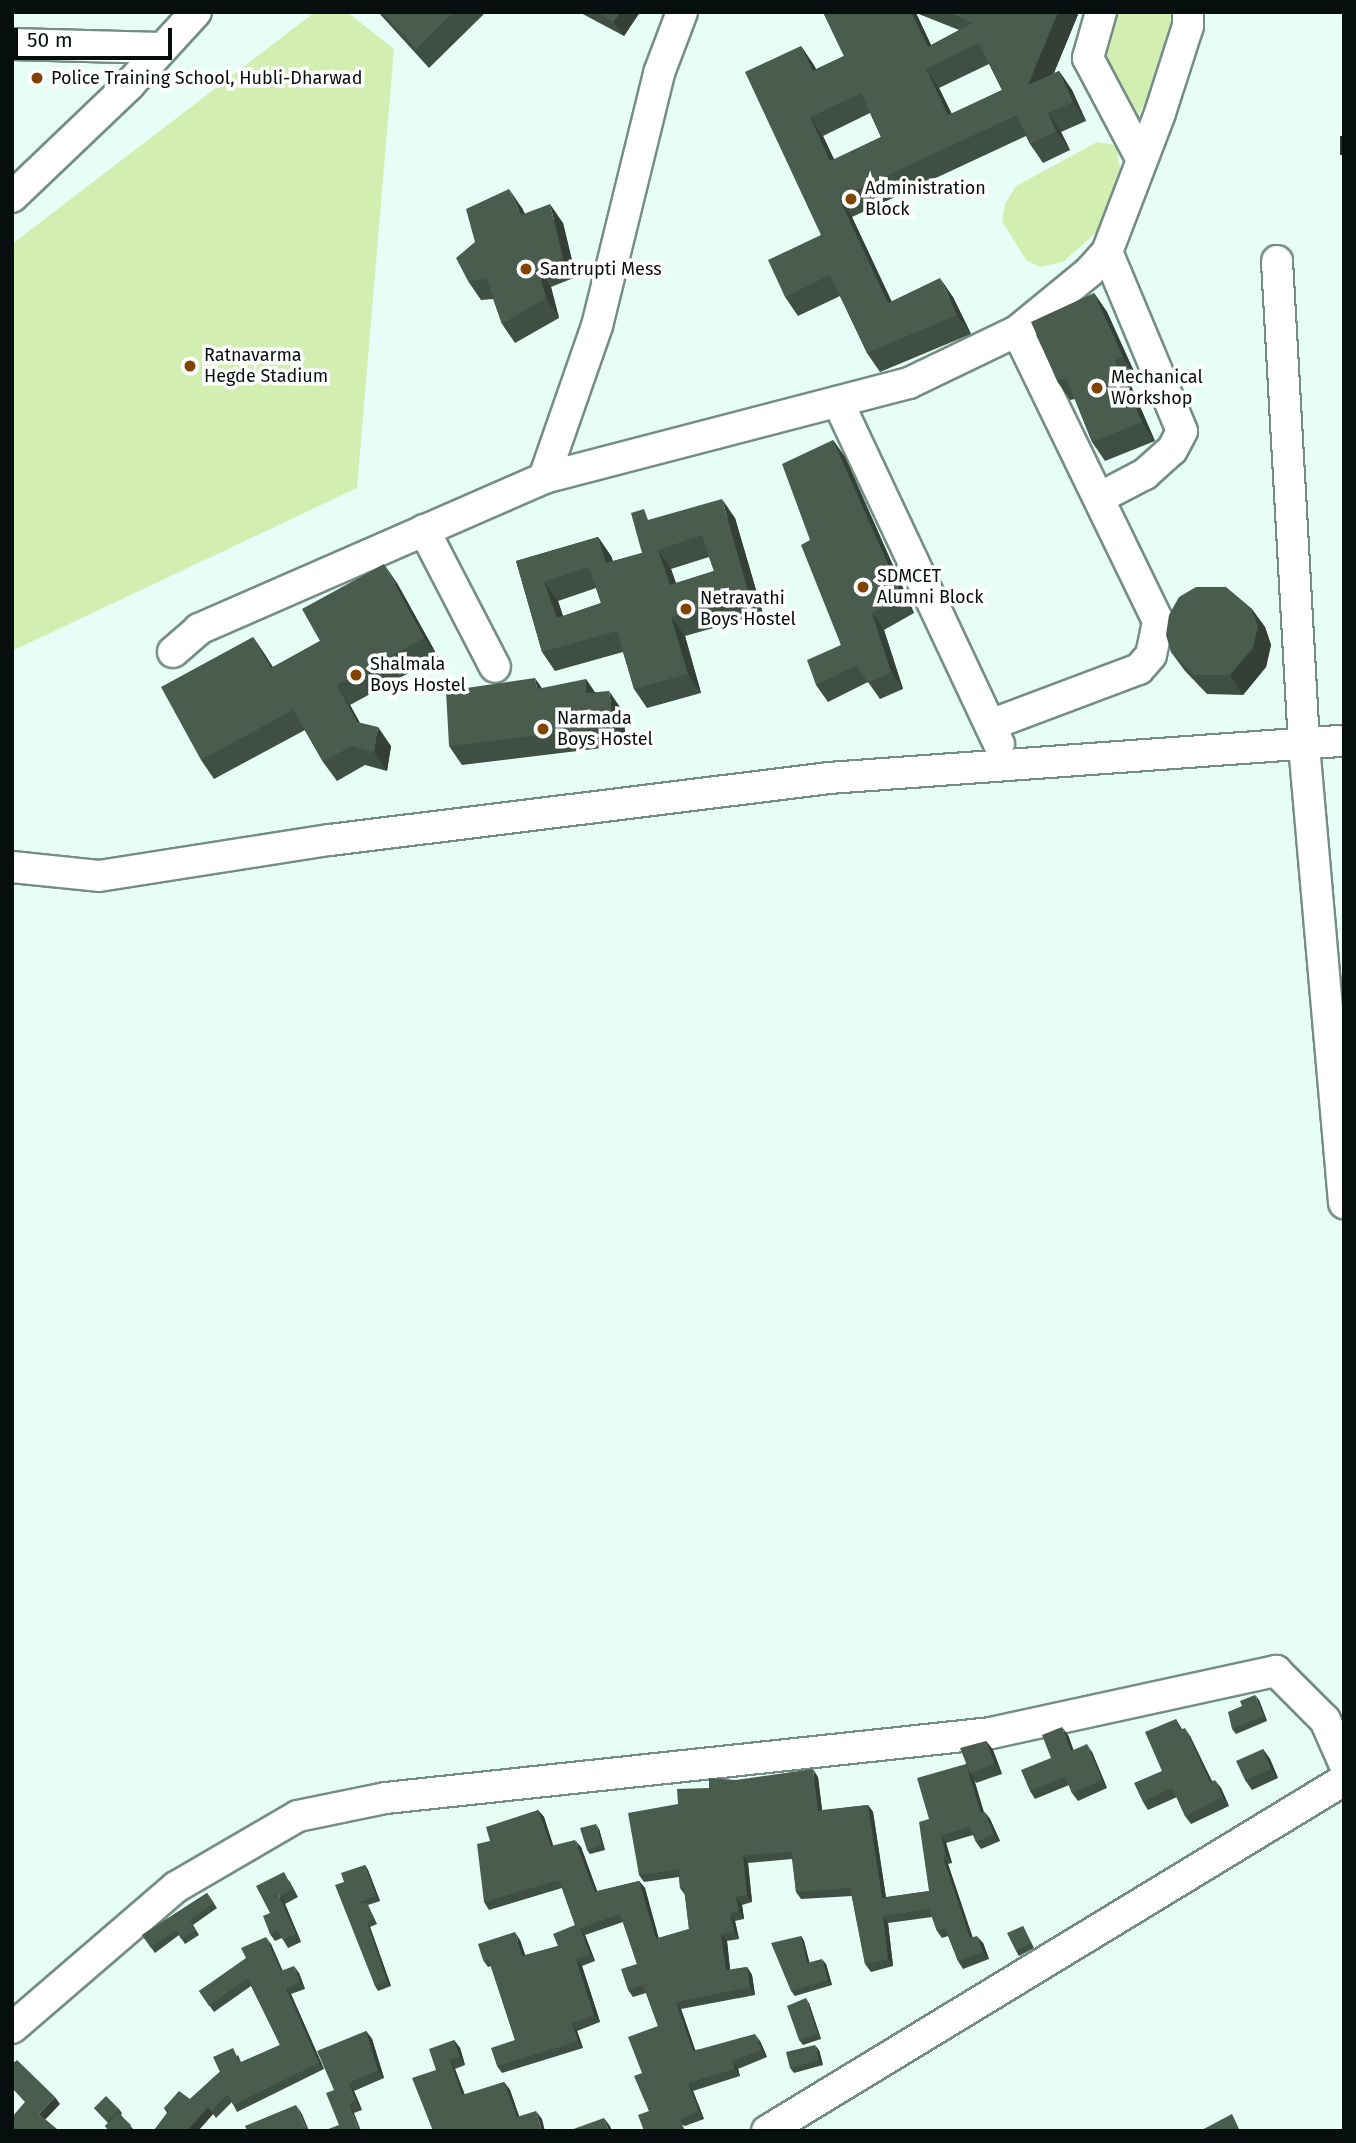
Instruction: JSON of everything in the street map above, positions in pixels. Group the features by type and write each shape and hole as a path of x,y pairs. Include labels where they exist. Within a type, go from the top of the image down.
{"street":[{"path":"12,197 130,85 196,12"},
{"path":"544,478 597,326 659,73 682,12"},
{"path":"1101,12 1088,58 1142,160"},
{"path":"173,652 199,629 544,478 909,383 1017,331 1089,272 1107,251 1142,160 1188,26 1188,12"},
{"path":"12,44 161,48"},
{"path":"1099,498 1145,474 1172,450 1182,431 1107,251"},
{"path":"1277,261 1304,745 1344,1203"},
{"path":"990,725 1139,669 1151,655 1158,621 1017,331"},
{"path":"838,402 990,725 1005,765"},
{"path":"424,530 495,667"},
{"path":"12,867 99,876 330,840 788,783 1339,741"},
{"path":"12,2028 176,1887 298,1816 374,1801 991,1733 1276,1671 1325,1720 1344,1763"},
{"path":"767,2131 1344,1780"}],"green space":[{"name":"Ratnavarma Hegde Stadium","path":"315,12 347,12 394,49 357,488 12,651 12,244"},
{"path":"1091,12 1175,12 1154,85 1135,122 1092,28"},
{"path":"1097,142 1116,145 1122,180 1098,231 1063,262 1040,267 1026,260 1002,221 1005,204 1016,186"}],"building":[{"path":"382,12 453,12 416,49"},
{"path":"596,12 620,12 614,22"},
{"name":"Administration Block","path":"823,12 911,12 928,47 973,23 947,12 1058,12 1028,85 1059,71 1073,102 1048,113 1056,131 1030,144 1017,115 839,198 888,303 940,278 957,315 867,353 830,275 785,297 768,260 821,235 745,72 801,46 813,71 844,56","holes":["979,43 1002,90 948,115 926,69","861,93 881,137 830,161 810,117"]},
{"name":"Santrupti Mess","path":"509,189 521,215 550,204 563,258 538,268 546,298 502,324 487,279 468,281 456,258 475,242 466,209"},
{"name":"Mechanical Workshop","path":"1094,293 1123,357 1115,360 1142,422 1092,442 1066,378 1057,381 1031,322"},
{"path":"833,440 902,596 872,613 891,672 868,683 857,665 816,685 807,660 841,645 801,545 810,540 782,464"},
{"path":"722,499 749,595 671,617 688,674 634,689 617,631 542,652 516,561 598,537 606,563 642,553 631,513 644,509 648,520","holes":["702,535 714,571 670,585 658,550","589,567 601,603 557,618 544,582"]},
{"name":"Shalmala Boys Hostel","path":"384,564 424,638 337,685 357,722 378,727 374,752 351,746 323,762 293,710 201,760 161,687 253,637 271,668 320,641 302,609"},
{"path":"1196,587 1226,587 1251,608 1258,626 1253,648 1230,675 1194,675 1171,652 1166,635 1169,615 1179,597"},
{"path":"535,678 537,689 586,679 586,693 609,691 614,726 449,746 446,691"},
{"path":"1255,1695 1264,1716 1232,1729 1228,1712 1242,1706 1240,1701"},
{"path":"1176,1719 1180,1730 1185,1728 1210,1782 1215,1780 1223,1797 1185,1816 1172,1788 1143,1802 1134,1783 1162,1771 1145,1732"},
{"path":"1062,1727 1071,1751 1087,1744 1102,1780 1072,1793 1065,1777 1030,1791 1021,1770 1051,1758 1042,1735"},
{"path":"986,1741 995,1764 970,1773 960,1748"},
{"path":"1263,1749 1271,1769 1245,1780 1236,1761"},
{"path":"966,1764 981,1813 985,1812 994,1834 976,1842 970,1827 941,1835 946,1856 943,1857 970,1938 977,1936 983,1952 958,1961 945,1928 937,1931 929,1909 883,1916 888,1959 865,1964 850,1888 796,1892 792,1852 743,1855 747,1895 736,1897 739,1911 730,1914 734,1931 721,1934 726,1970 747,1967 750,1987 676,2002 693,2051 755,2034 762,2050 732,2061 735,2069 688,2083 699,2111 680,2119 685,2131 644,2131 638,2115 649,2111 634,2076 642,2073 628,2037 658,2026 643,1985 628,1990 621,1969 637,1964 620,1914 580,1928 590,1954 576,1959 594,2015 572,2023 578,2041 497,2066 491,2048 515,2040 488,1958 483,1960 478,1944 515,1932 522,1956 558,1946 553,1934 575,1925 559,1880 484,1902 477,1844 490,1841 486,1827 538,1810 551,1846 575,1840 595,1892 639,1881 656,1939 689,1929 684,1888 680,1888 679,1869 639,1875 628,1813 678,1804 677,1789 709,1788 709,1778 736,1780 813,1769 818,1811 868,1805 882,1898 929,1891 919,1822 929,1819 917,1778"},
{"path":"596,1824 602,1845 587,1850 580,1828"},
{"path":"365,1865 376,1896 358,1903 367,1903 374,1919 367,1922 387,1981 375,1986 335,1885 344,1882 341,1873"},
{"path":"284,1872 293,1889 279,1896 296,1934 283,1940 278,1930 270,1934 263,1916 270,1913 256,1886"},
{"path":"207,1893 214,1903 190,1920 196,1930 181,1939 176,1930 151,1948 142,1935"},
{"path":"1023,1926 1031,1943 1016,1951 1007,1933"},
{"path":"801,1936 807,1963 822,1959 828,1980 791,1991 771,1943"},
{"path":"266,1937 281,1971 294,1966 300,1982 286,1988 319,2063 233,2105 228,2094 211,2111 208,2107 187,2131 157,2131 155,2129 168,2112 164,2108 179,2091 190,2099 220,2072 213,2057 233,2048 240,2063 280,2045 248,1978 209,2006 199,1991 246,1958 241,1948"},
{"path":"806,1998 818,2034 799,2040 787,2006"},
{"path":"366,2031 378,2070 349,2083 356,2101 349,2104 359,2131 323,2131 339,2125 326,2093 334,2090 317,2051"},
{"path":"454,2040 460,2057 450,2060 462,2095 504,2082 517,2117 536,2111 542,2131 433,2131 412,2078 436,2070 429,2049"},
{"path":"815,2045 819,2060 790,2068 786,2052"},
{"path":"17,2060 55,2097 39,2114 57,2129 55,2131 16,2131 12,2128 12,2117 25,2102 12,2088 12,2064"},
{"path":"106,2096 119,2109 107,2121 94,2108"},
{"path":"296,2105 307,2131 247,2131 245,2126"},
{"path":"118,2113 131,2125 126,2131 110,2131 105,2126"},
{"path":"1232,2114 1240,2131 1200,2131"},
{"path":"604,2118 609,2131 568,2131"}],"railway":[{"path":"1344,136 1344,155"}],"place":[{"name":"Police Training School, Hubli-Dharwad","path":"37,78"},
{"name":"Administration Block","path":"851,199"},
{"name":"Santrupti Mess","path":"526,269"},
{"name":"Ratnavarma Hegde Stadium","path":"190,366"},
{"name":"Mechanical Workshop","path":"1097,388"},
{"name":"SDMCET Alumni Block","path":"863,587"},
{"name":"Netravathi Boys Hostel","path":"686,609"},
{"name":"Shalmala Boys Hostel","path":"356,675"},
{"name":"Narmada Boys Hostel","path":"543,729"}]}
